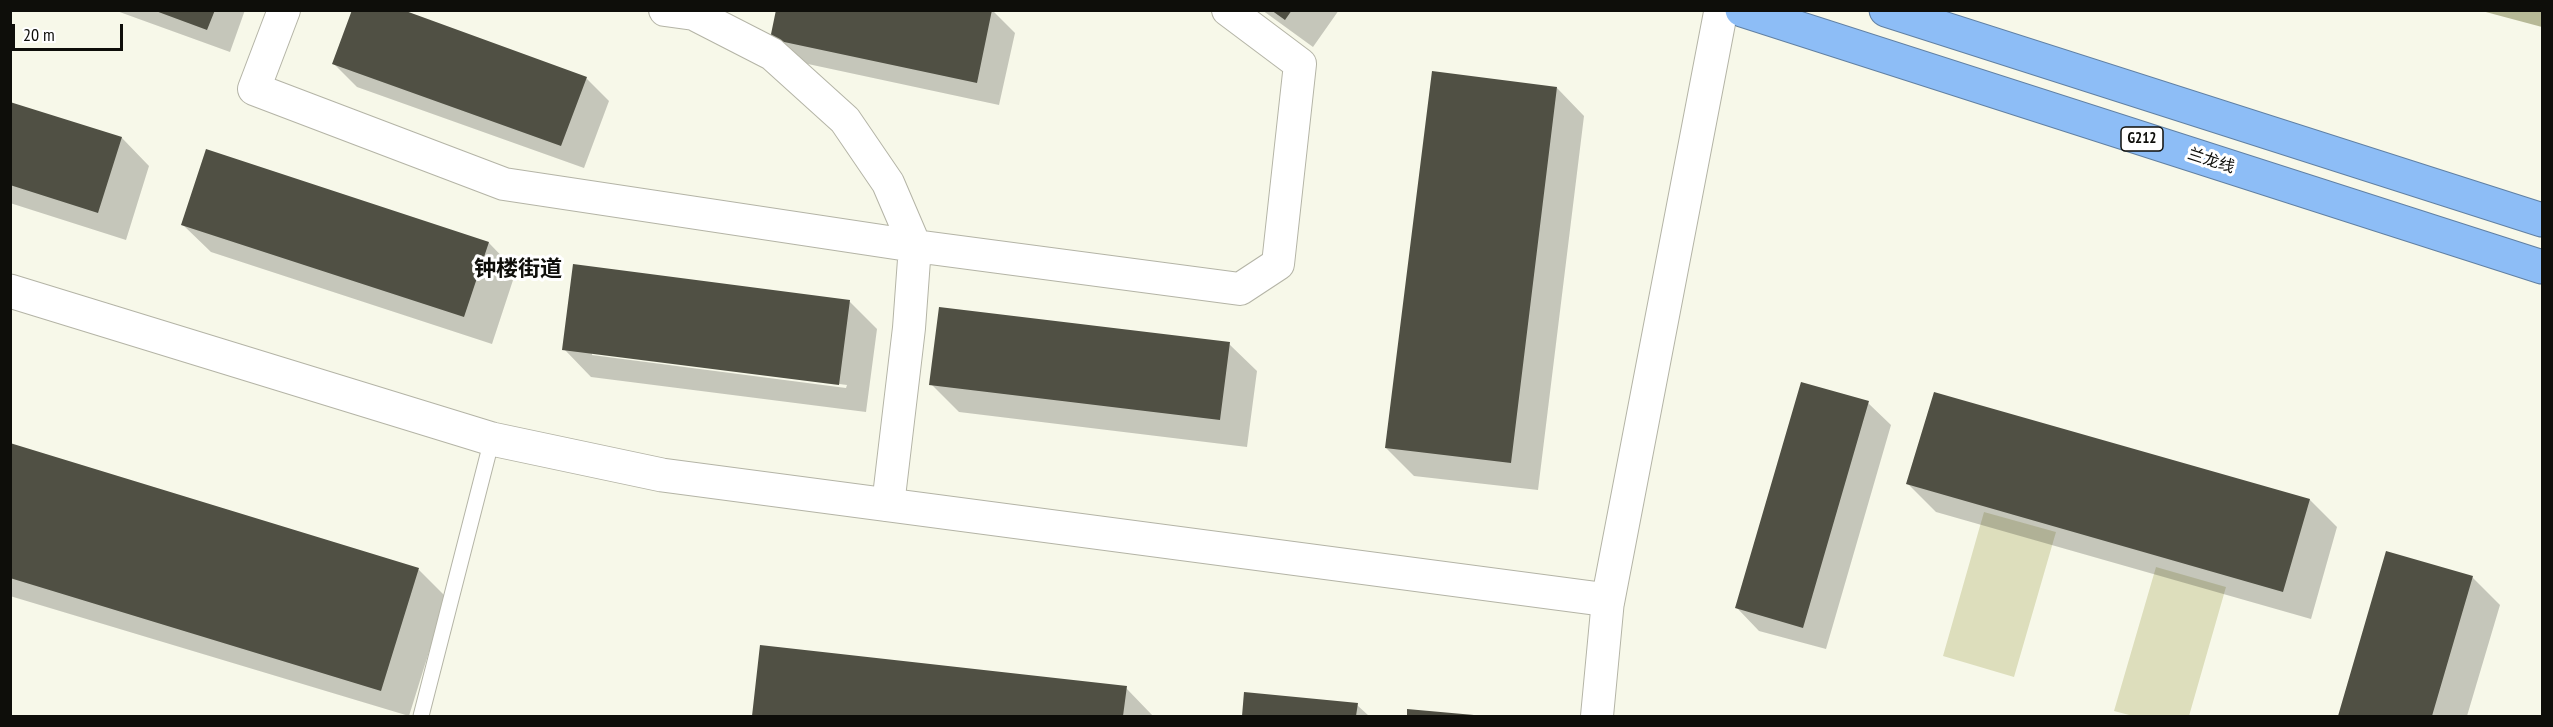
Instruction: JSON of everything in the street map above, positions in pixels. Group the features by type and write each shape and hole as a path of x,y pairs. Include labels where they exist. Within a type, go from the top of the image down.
{"highway":[{"name":"兰龙线","path":"1742,10 2542,267"},
{"path":"1886,10 2542,219"}],"street":[{"path":"284,10 254,89 504,184 915,246 1240,289 1278,264 1300,64 1228,10"},
{"path":"665,10 694,14 772,54 845,120 888,183 915,246 909,328 888,504"},
{"path":"1598,717 1608,600 1722,10"},
{"path":"10,291 492,439 662,475 1608,600"}],"lane":[{"path":"421,717 492,439"}],"shaded area":[{"path":"2482,11 2542,11 2542,27"},
{"path":"1984,512 2056,532 2014,677 1943,656"},
{"path":"2156,567 2226,587 2189,716 2133,716 2114,711"}],"building":[{"path":"153,10 215,10 207,30"},
{"path":"352,10 403,10 587,77 561,146 332,64"},
{"path":"776,10 992,10 977,83 770,39"},
{"path":"1271,10 1292,10 1285,20"},
{"path":"1432,71 1557,87 1511,463 1385,448"},
{"path":"10,102 122,137 98,213 10,185"},
{"path":"206,149 489,242 464,317 181,225"},
{"path":"573,264 850,300 839,385 562,350"},
{"path":"939,307 1230,342 1220,420 929,385"},
{"path":"1801,382 1869,401 1803,628 1735,608"},
{"path":"1934,392 2310,499 2283,592 1906,484"},
{"path":"10,443 419,568 381,691 10,578"},
{"path":"2386,551 2473,576 2432,716 2338,716"},
{"path":"760,645 1127,686 1123,716 752,716"},
{"path":"1244,692 1358,703 1356,716 1242,716"},
{"path":"1407,709 1474,715 1474,716 1407,716"}],"district":[{"name":"钟楼街道","path":"518,270"}]}
